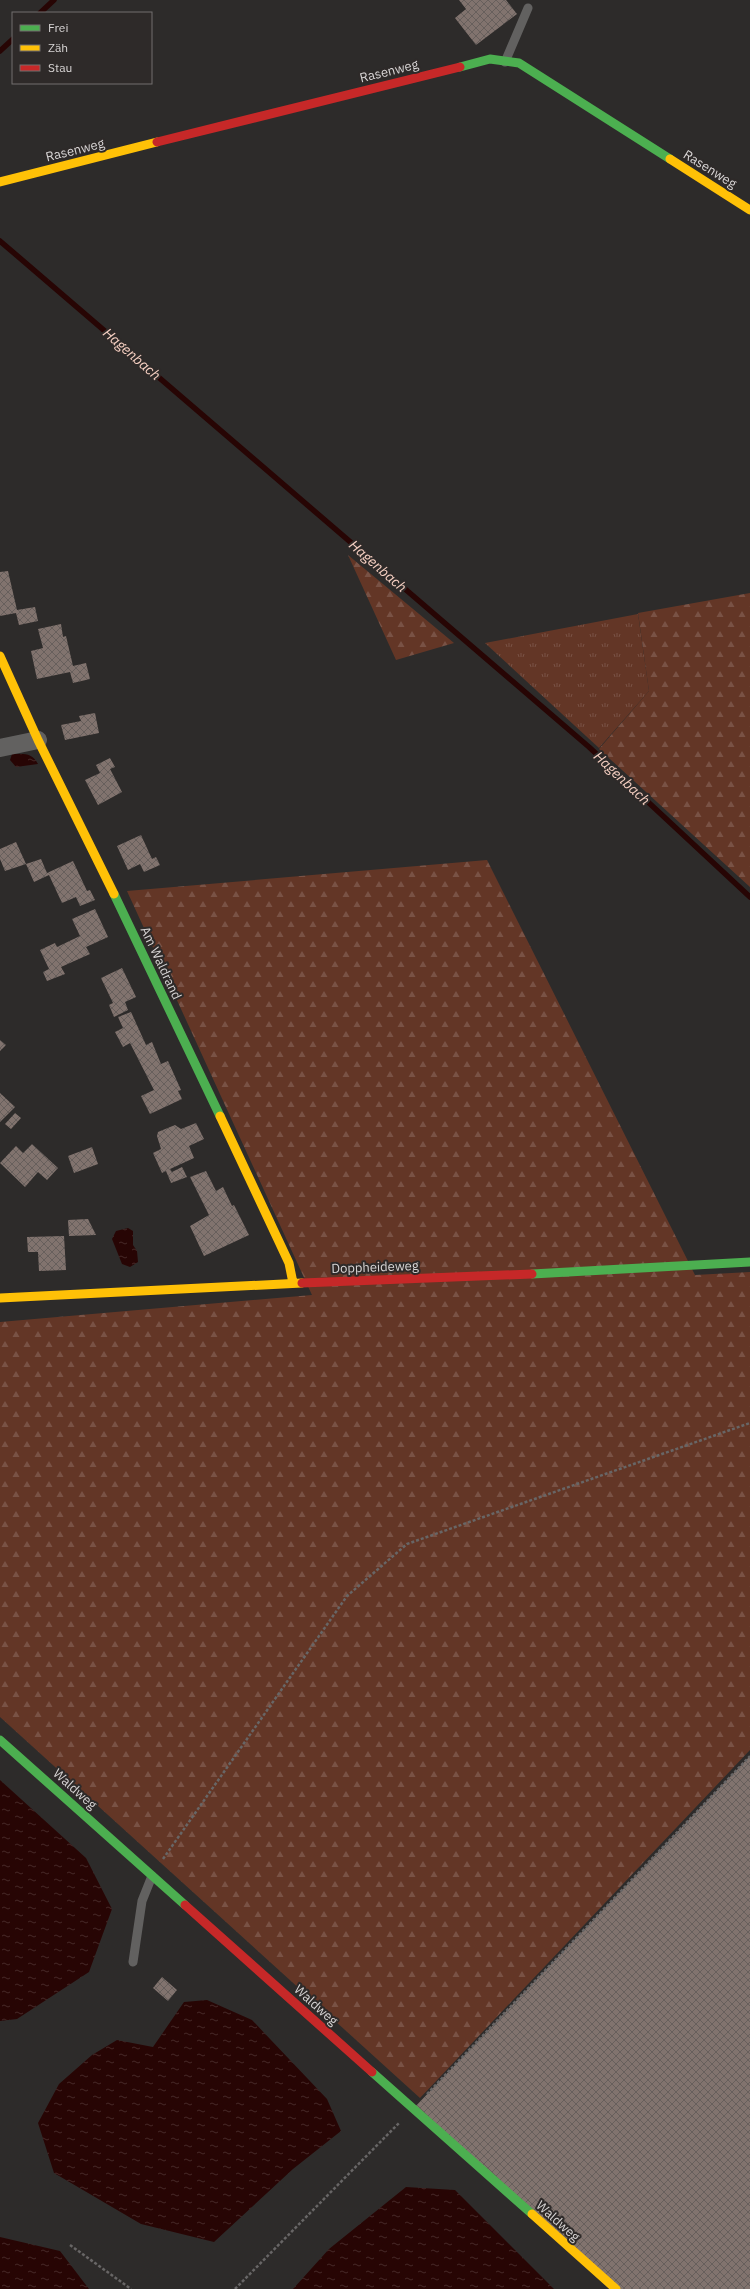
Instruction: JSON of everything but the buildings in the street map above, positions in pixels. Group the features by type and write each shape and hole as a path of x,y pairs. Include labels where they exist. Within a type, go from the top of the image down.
{"street":[{"name":"Rasenweg","path":"0,182 490,59 519,63 750,210"},
{"name":"Am Waldrand","path":"0,656 38,740 110,885 289,1263 293,1283"},
{"path":"0,748 38,740"},
{"name":"Doppheideweg","path":"0,1298 293,1283 530,1274 750,1262"},
{"name":"Waldweg","path":"0,1740 616,2289"}],"lane":[{"path":"505,62 528,8"},
{"path":"133,1962 142,1901 152,1876"}],"path":[{"path":"152,1876 347,1596 407,1544 750,1423"},
{"path":"235,2289 413,2109 750,1756"},
{"path":"70,2245 132,2289"}],"green space":[{"path":"348,555 454,643 396,660"},
{"path":"750,593 750,887 599,749 649,691 638,613"},
{"path":"638,614 649,691 599,748 485,643"},
{"path":"487,860 695,1275 750,1272 750,1750 420,2098 0,1717 0,1322 312,1295 127,891"}],"water":[{"path":"12,754 27,754 33,757 38,764 16,767 10,760"},
{"path":"128,1228 133,1231 133,1245 137,1251 138,1262 130,1267 122,1264 112,1239 116,1231"},
{"path":"0,1780 86,1858 112,1909 89,1972 17,2019 0,2021"},
{"path":"207,2000 252,2020 327,2099 341,2131 293,2169 214,2242 141,2224 54,2173 38,2123 59,2084 92,2055 117,2040 153,2047 184,2002"},
{"path":"406,2187 455,2190 554,2289 293,2289 329,2249"},
{"path":"0,2237 60,2251 89,2289 0,2289"}],"waterway":[{"path":"41,12 54,0"},
{"path":"0,51 12,40"},
{"name":"Hagenbach","path":"0,241 589,747 750,897"}],"traffic: fast":[{"path":"460,67 490,59 519,63 670,159"},
{"path":"114,894 220,1116"},
{"path":"532,1274 750,1262"},
{"path":"0,1740 185,1905"},
{"path":"372,2072 532,2214"}],"traffic: slow":[{"path":"0,182 157,142"},
{"path":"670,159 750,210"},
{"path":"0,656 38,740 114,894"},
{"path":"220,1116 289,1263 293,1283"},
{"path":"0,1298 302,1283"},
{"path":"532,2214 616,2289"}],"traffic: jam":[{"path":"157,142 460,67"},
{"path":"302,1283 532,1274"},
{"path":"185,1905 372,2072"}]}
